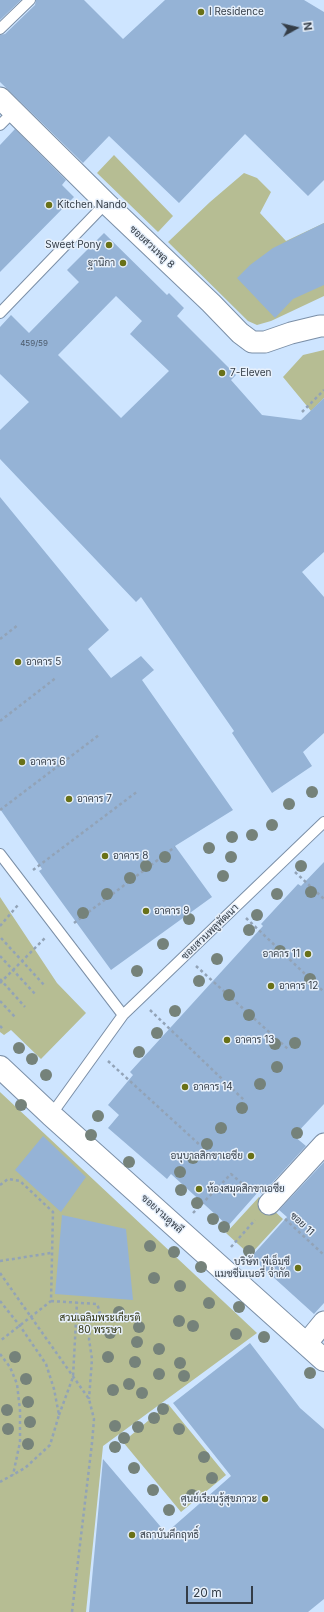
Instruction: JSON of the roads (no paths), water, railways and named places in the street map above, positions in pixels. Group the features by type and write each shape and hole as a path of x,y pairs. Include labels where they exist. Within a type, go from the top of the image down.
{"street":[{"name":"ซอยสวนพลู 8","path":"5,111 211,303 240,333 252,342 265,342 291,333 324,326"},
{"name":"ซอยงามดูพลี","path":"0,1067 51,1115 324,1360"},
{"path":"270,1204 324,1144"},
{"path":"306,1344 324,1322"}],"lane":[{"path":"0,28 30,0"},
{"path":"0,313 106,204"},
{"name":"ซอยสวนพลูพัฒนา","path":"51,1115 123,1015 324,822"},
{"path":"0,854 123,1015"}],"place":[{"name":"I Residence","path":"201,12"},
{"name":"Kitchen Nando","path":"49,205"},
{"name":"Sweet Pony","path":"109,245"},
{"name":"ฐานิกา","path":"123,263"},
{"name":"7-Eleven","path":"222,373"},
{"name":"อาคาร 5","path":"18,662"},
{"name":"อาคาร 6","path":"22,762"},
{"name":"อาคาร 7","path":"69,799"},
{"name":"อาคาร 8","path":"105,856"},
{"name":"อาคาร 9","path":"146,911"},
{"name":"อาคาร 11","path":"308,954"},
{"name":"อาคาร 12","path":"271,986"},
{"name":"อาคาร 13","path":"227,1040"},
{"name":"อาคาร 14","path":"185,1087"},
{"name":"อนุบาลสิกขาเอซีย","path":"251,1156"},
{"name":"ห้องสมุดสิกขาเอซีย","path":"199,1189"},
{"name":"บริษัท พีเอ็มซี แมชชีนเนอรี่ จำกัด","path":"298,1268"},
{"name":"ศูนย์เรียนรู้สุขภาวะ","path":"265,1499"},
{"name":"สถาบันคึกฤทธิ์","path":"132,1535"}],"park label":[{"name":"สวนเฉลิมพระเกียรติ 80 พรรษา","path":"100,1324"}]}
